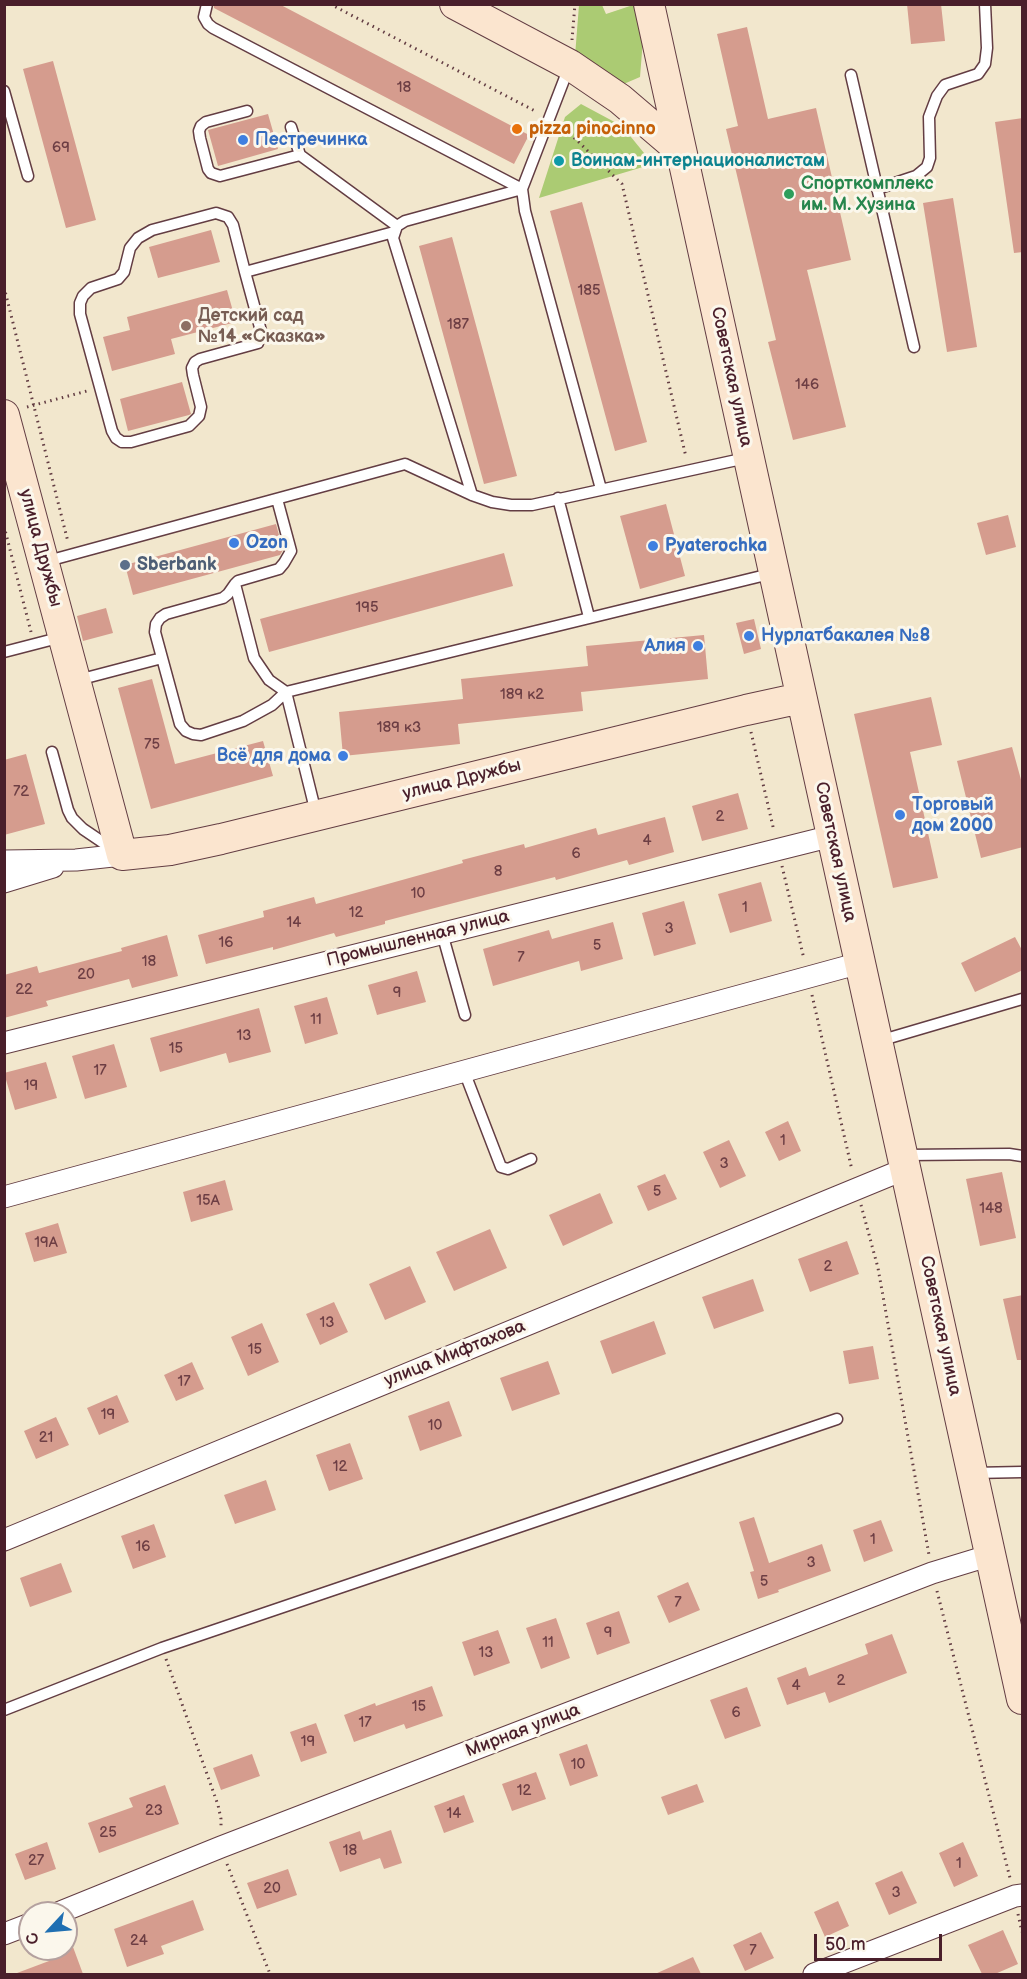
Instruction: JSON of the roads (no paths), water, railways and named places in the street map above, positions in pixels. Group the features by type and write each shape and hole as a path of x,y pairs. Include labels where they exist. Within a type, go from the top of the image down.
{"main road":[{"path":"454,4 570,65 620,99 681,151"},
{"path":"620,99 648,86 654,66 650,11"},
{"name":"Советская улица","path":"650,11 1023,1699"},
{"name":"улица Дружбы","path":"10,420 57,559 63,636 122,855 180,848 801,698"}],"street":[{"name":"Промышленная улица","path":"4,1043 832,836"},
{"name":"улица Дружбы","path":"4,861 76,860 122,855"},
{"name":"улица Дружбы","path":"4,882 76,860"},
{"path":"4,1197 860,963"},
{"name":"улица Мифтахова","path":"4,1540 856,1188 904,1162"},
{"name":"Мирная улица","path":"78,1905 220,1847 932,1573 991,1555"},
{"path":"814,1974 1019,1896"},
{"path":"4,1935 18,1929"}],"lane":[{"path":"207,4 204,17 213,28 522,189"},
{"path":"877,189 916,176 927,167 930,158 929,117 937,96 945,86 978,74 985,64 987,48 985,4"},
{"path":"570,65 522,189 525,211 601,489"},
{"path":"851,75 914,347"},
{"path":"4,91 28,176"},
{"path":"247,111 206,122 201,126 200,138 211,173 220,176 300,154"},
{"path":"291,127 300,154 395,229"},
{"path":"245,272 395,229 405,221 522,189"},
{"path":"216,213 223,214 233,225 245,272 261,339 252,345 200,359 195,363 192,368 201,407 195,422 179,429 131,442 122,442 116,438 80,314 80,303 83,296 91,288 118,279 124,272 130,248 138,238 152,230 216,213"},
{"path":"395,229 393,243 472,495"},
{"path":"57,559 405,464 472,495 512,506 532,505 748,458"},
{"path":"558,498 590,617"},
{"path":"277,499 291,551 279,569 244,578 235,584 223,598 160,618 156,624 155,632 180,724 194,735 201,735 243,721 272,705 286,692 774,573"},
{"path":"235,584 254,658 269,680 286,692 317,816"},
{"path":"4,652 63,636"},
{"path":"75,681 162,658"},
{"path":"52,752 72,818 83,829 122,855"},
{"path":"442,933 465,1015"},
{"path":"877,1041 1023,999"},
{"path":"464,1071 501,1167 508,1169 531,1159"},
{"path":"904,1162 1009,1154 1023,1156"},
{"path":"4,1710 162,1648 837,1419"},
{"path":"973,1473 1023,1472"}],"place":[{"name":"pizza pinocinno","path":"517,129"},
{"name":"Пестречинка","path":"243,140"},
{"name":"Воинам-интернационалистам","path":"559,161"},
{"name":"Спорткомплекс им. М. Хузина","path":"789,194"},
{"name":"Детский сад №14 «Сказка»","path":"186,326"},
{"name":"Ozon","path":"234,543"},
{"name":"Pyaterochka","path":"653,546"},
{"name":"Sberbank","path":"125,565"},
{"name":"Нурлатбакалея №8","path":"749,636"},
{"name":"Алия","path":"698,646"},
{"name":"Всё для дома","path":"343,756"},
{"name":"Торговый дом 2000","path":"900,815"}]}
